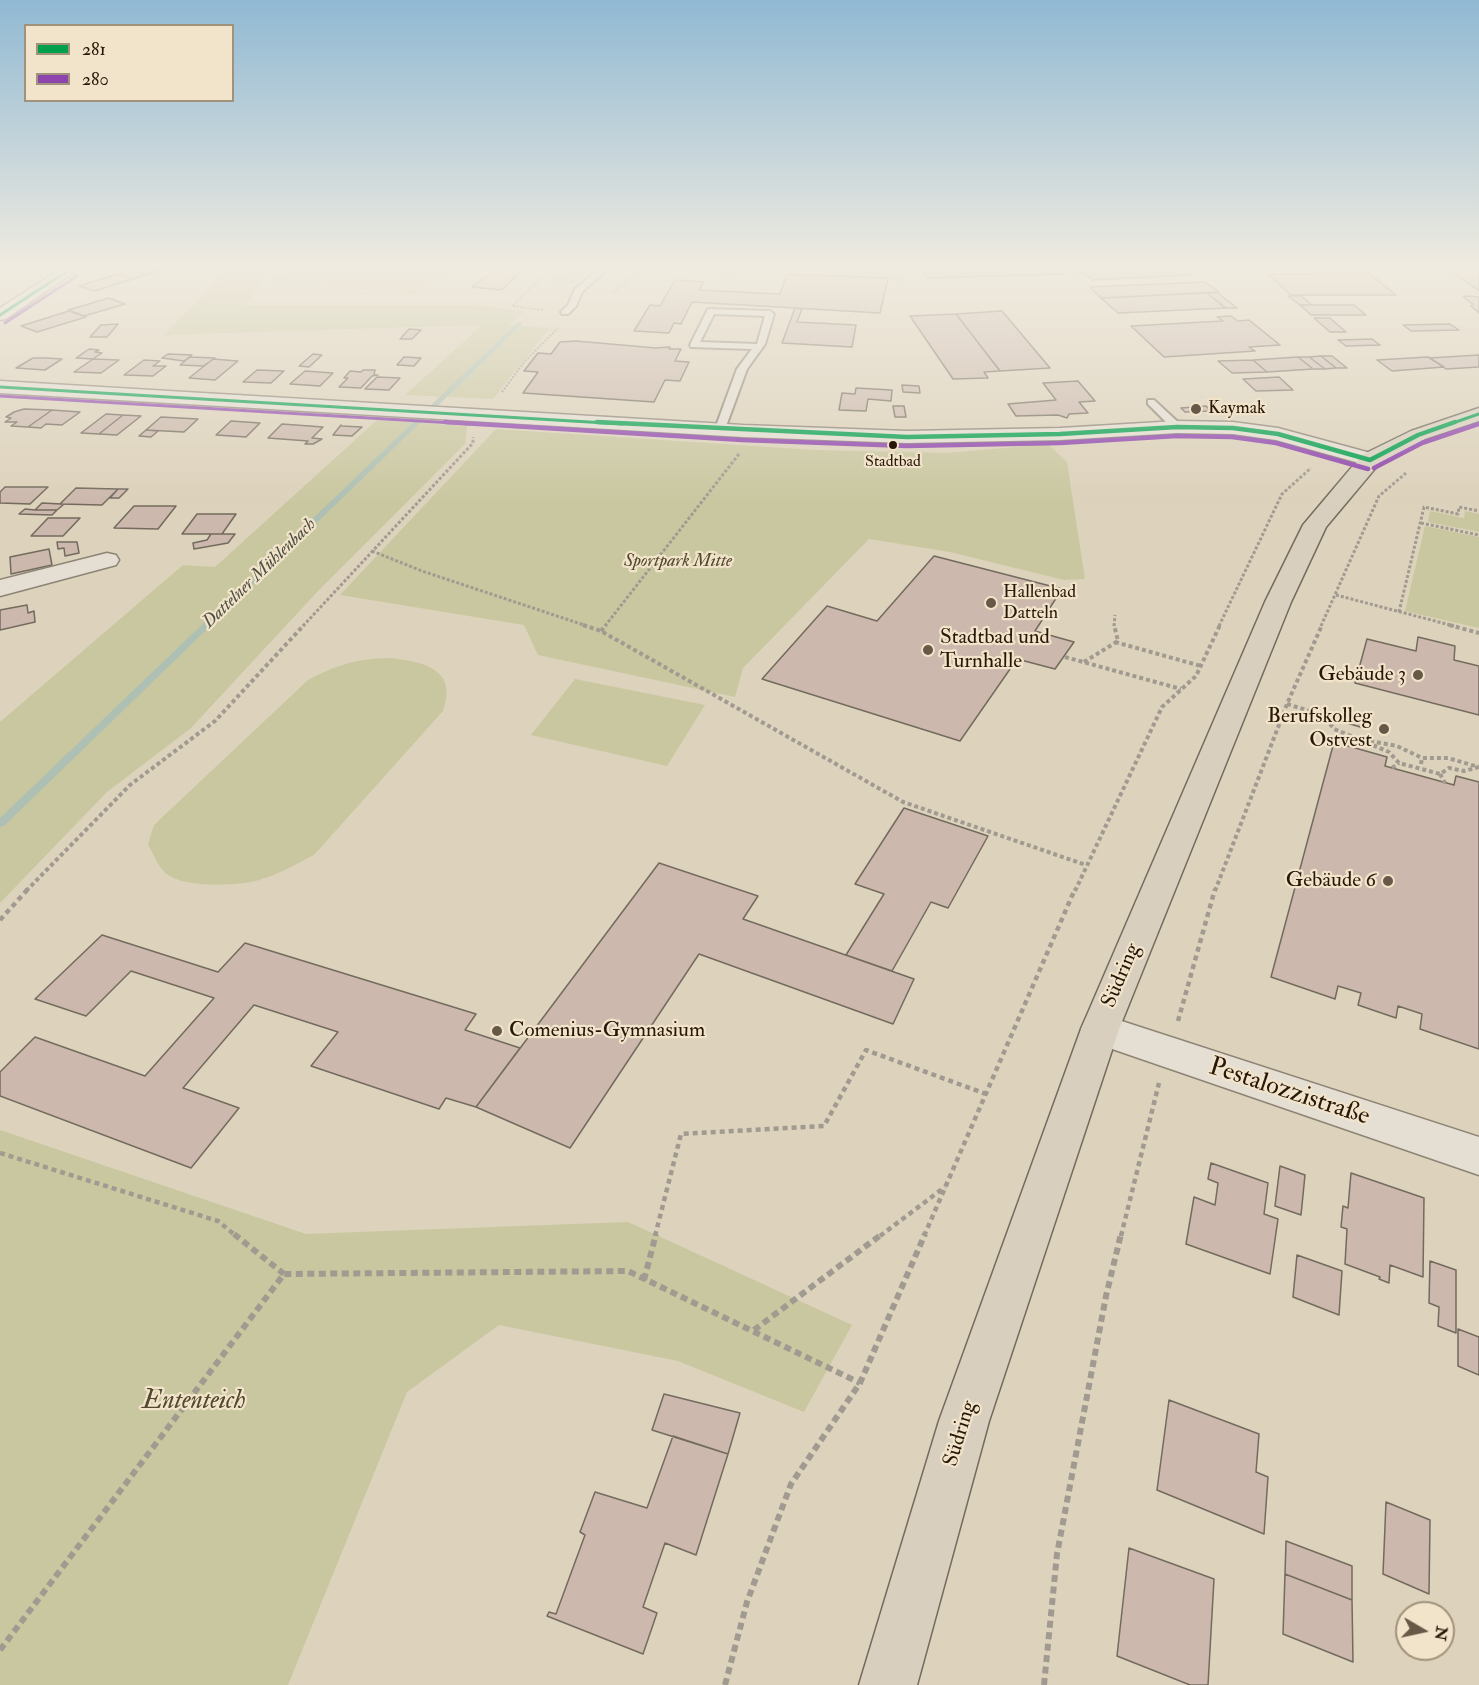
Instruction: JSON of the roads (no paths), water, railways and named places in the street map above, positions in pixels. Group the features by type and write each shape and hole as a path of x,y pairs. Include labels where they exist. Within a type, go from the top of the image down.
{"main road":[{"name":"Südring","path":"896,1668 964,1421 1100,1029 1278,602 1315,525 1388,466 1418,435 1479,414"}],"street":[{"path":"0,387 720,429 907,437 1060,434 1177,427 1233,428 1278,434 1388,466"},
{"path":"0,588 107,560"},
{"name":"Pestalozzistraße","path":"1100,1029 1479,1156"}],"lane":[{"path":"747,347 759,347"},
{"path":"720,429 742,369 759,347"},
{"path":"1151,402 1177,427"}],"waterway":[{"name":"Dattelner Mühlenbach","path":"0,824 495,347"}],"place":[{"name":"Kaymak","path":"1196,409"},
{"name":"Stadtbad","path":"893,445"},
{"name":"Hallenbad Datteln","path":"991,603"},
{"name":"Stadtbad und Turnhalle","path":"928,650"},
{"name":"Gebäude 3","path":"1418,675"},
{"name":"Berufskolleg Ostvest","path":"1384,729"},
{"name":"Gebäude 6","path":"1388,881"},
{"name":"Comenius-Gymnasium","path":"497,1031"}],"park label":[{"name":"Sportpark Mitte","path":"678,562"},
{"name":"Ententeich","path":"194,1402"}]}
